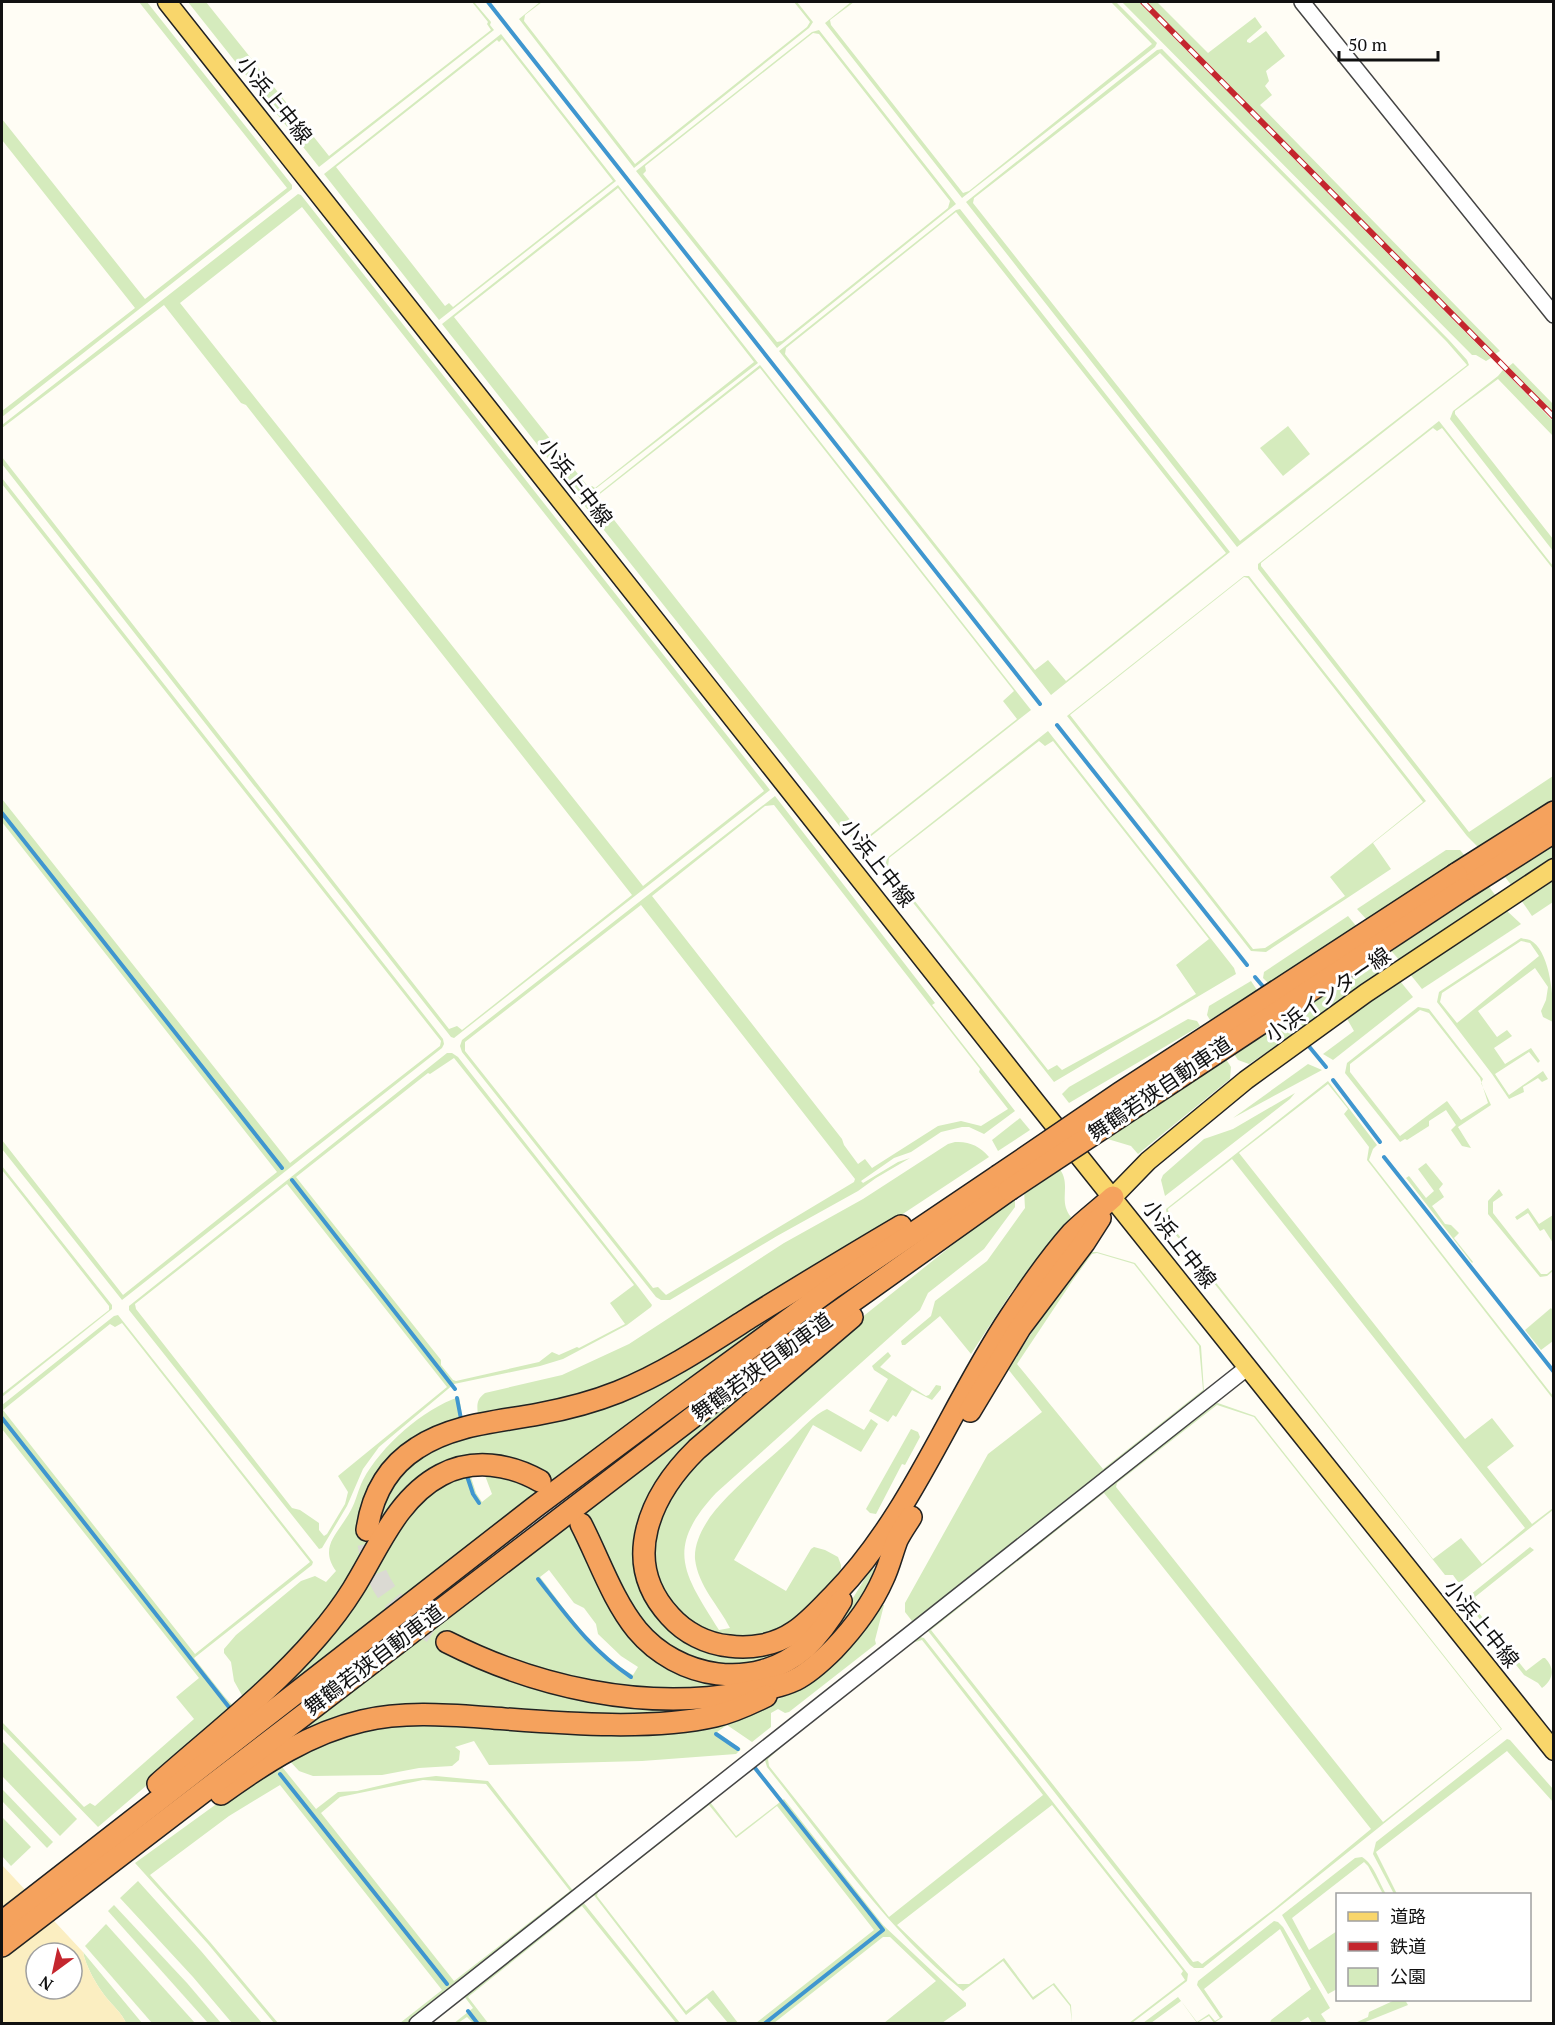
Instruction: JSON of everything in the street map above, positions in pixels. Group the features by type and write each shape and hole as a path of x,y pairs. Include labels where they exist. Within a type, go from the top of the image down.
{"highway":[{"name":"舞鶴若狭自動車道","path":"2,1946 281,1743 732,1387 963,1221 1036,1137 1120,1093 1554,812"},
{"name":"舞鶴若狭自動車道","path":"256,1711 832,1288 1000,1177 1264,1020 1554,832"},
{"path":"367,1530 372,1506 381,1483 395,1465 422,1444 466,1427 542,1414 581,1404 640,1382 682,1360 907,1222 1000,1177"},
{"path":"581,1524 615,1595 636,1629 658,1652 699,1671 732,1676 778,1665 803,1649 821,1632 858,1570 893,1521 980,1364 1010,1317 1073,1233 1113,1197"},
{"path":"2,1953 30,1938 197,1811 281,1743 308,1740 346,1725 395,1716 433,1714 610,1724 663,1723 702,1719 747,1706 795,1680 833,1650 870,1602 883,1579 897,1541 999,1361 1039,1301 1084,1243 1113,1197"},
{"path":"858,1570 809,1621 793,1633 760,1646 721,1646 683,1629 663,1609 650,1585 644,1563 647,1526 661,1492 684,1461 963,1221"},
{"path":"7,1918 256,1711 299,1656 328,1624 353,1589 391,1523 410,1499 429,1483 451,1471 487,1465 509,1467 525,1472 540,1481"},
{"path":"447,1642 517,1672 564,1686 611,1694 663,1698 708,1697 772,1688 795,1680"}],"main road":[{"name":"小浜上中線","path":"167,2 1554,1751"},
{"name":"小浜インター線","path":"1113,1197 1174,1137 1223,1098 1366,993 1554,868"}],"street":[{"path":"1302,2 1554,315"},
{"path":"417,2024 1248,1367"}],"green space":[{"path":"139,2 147,2 292,185 292,189 2,417 2,411 135,308 2,140 2,119 145,299 287,188"},
{"path":"188,2 206,2 329,156 491,30 488,22 472,2 491,22 490,25 494,30 319,167"},
{"path":"542,2 525,15 524,21 635,164 807,27 810,22 794,2 797,2 813,22 809,28 634,168 519,19"},
{"path":"854,2 830,20 831,25 963,193 969,191 1152,44 1111,2 1116,2 1157,43 1155,47 962,198 825,23"},
{"path":"1122,2 1139,2 1491,358 1486,361 1472,355"},
{"path":"1146,2 1157,2 1208,53 1255,17 1262,27 1247,42 1250,43 1266,31 1285,56 1266,71 1269,81 1265,86 1272,95 1260,105 1500,351 1495,354"},
{"path":"819,30 956,204 777,348 636,171 812,32","holes":["813,33 819,34 950,201 948,208 782,341 777,342 643,174 646,171 645,166"]},
{"path":"501,34 616,181 439,320 324,174","holes":["502,39 613,181 453,307 449,303 445,306 336,167 497,40 499,42"]},
{"path":"1162,49 1449,340 1469,365 1237,547 966,202 1157,50","holes":["1160,53 1447,342 1467,365 1240,541 973,203 974,198"]},
{"path":"618,185 758,363 581,500 442,324","holes":["618,188 754,362 595,488 592,486 589,488 454,317"]},
{"path":"298,194 301,195 770,790 454,1038 451,1037 2,464 2,457 449,1029 457,1026 462,1030 632,895 246,405 241,403 164,305 2,428 2,425","holes":["302,207 764,791 643,886 180,303"]},
{"path":"960,209 1230,552 1051,695 779,351 956,210","holes":["956,212 1226,553 1066,681 1048,660 1035,670 785,354 786,348"]},
{"path":"1513,363 1553,404 1553,413 1508,367"},
{"path":"760,365 1031,710 870,837 853,838 845,833 584,505","holes":["760,368 1014,691 1003,701 1017,719 871,834 862,835 596,497"]},
{"path":"1503,370 1553,421 1553,436 1498,379 1455,411 1455,414 1553,539 1553,551 1450,419 1453,411"},
{"path":"1439,421 1553,566 1553,569 1442,428 1437,431 1433,428 1261,563 1261,566 1469,832 1553,776 1553,799 1479,848 1467,836 1258,569 1258,564"},
{"path":"1288,426 1310,454 1283,476 1260,448"},
{"path":"2,478 443,1039 444,1044 442,1048 122,1300 2,1149 2,1140 123,1295 277,1172 2,822 2,799 290,1163 440,1046 441,1041 2,484"},
{"path":"1244,576 1249,576 1426,801 1373,843 1391,869 1266,952 1251,951 1067,716","holes":["1244,577 1248,578 1423,802 1330,877 1345,896 1265,948 1253,949 1070,715"]},
{"path":"1048,731 1234,968 1236,974 1054,1082 885,867 887,858","holes":["1039,741 1045,746 1053,741 1209,939 1176,965 1196,994 1062,1070 1057,1065 1048,1070 888,867 889,858"]},
{"path":"775,796 935,1003 932,1005 1015,1111 984,1134 969,1127 941,1132 911,1152 894,1158 861,1181 863,1183 898,1162 910,1158 858,1191 670,1300 661,1300 656,1297 462,1052 460,1046 462,1040","holes":["774,805 980,1069 979,1072 1008,1109 981,1126 961,1121 938,1126 872,1168 865,1159 858,1164 842,1139 652,896 765,806","641,905 855,1179 854,1182 666,1295 658,1287 653,1288 465,1051 465,1042"]},
{"path":"1553,839 1553,858 1512,886 1502,873"},
{"path":"1446,850 1460,850 1465,856 1368,921 1357,909"},
{"path":"1553,878 1553,902 1532,916 1521,900"},
{"path":"1486,883 1496,896 1400,961 1388,947"},
{"path":"1506,910 1521,924 1422,989 1410,974"},
{"path":"1348,916 1357,927 1268,983 1263,978 1264,972"},
{"path":"1521,938 1530,940 1543,954 1547,965 1552,990 1553,1022 1543,1017 1541,1011 1548,987 1535,968 1478,1011 1497,1037 1507,1030 1512,1036 1494,1048 1505,1064 1531,1048 1540,1061 1538,1063 1529,1052 1495,1074 1509,1095 1543,1071 1548,1079 1542,1082 1538,1078 1523,1087 1524,1092 1509,1099 1437,1002 1439,992","holes":["1521,941 1530,943 1539,956 1457,1023 1440,1002 1442,993"]},
{"path":"1379,954 1390,968 1303,1027 1292,1012"},
{"path":"1251,981 1257,990 1210,1020 1207,1015 1209,1006"},
{"path":"1400,981 1413,997 1333,1060 1323,1054 1354,1031 1346,1017"},
{"path":"1418,1007 1429,1009 1483,1079 1481,1082 1429,1013 1420,1010 1350,1064 1350,1072 1400,1136 1447,1101 1461,1120 1488,1103 1483,1087 1491,1105 1458,1127 1471,1148 1462,1146 1451,1130 1456,1125 1446,1110 1429,1121 1429,1126 1400,1142 1345,1073 1347,1063"},
{"path":"1188,1019 1197,1021 1200,1026 1069,1103 1062,1094 1069,1087"},
{"path":"1281,1019 1294,1034 1249,1064 1238,1060 1232,1051"},
{"path":"447,1053 458,1057 652,1305 627,1325 563,1359 454,1384 379,1447 363,1469 347,1506 322,1548 319,1549 129,1310 129,1306","holes":["454,1058 634,1285 610,1303 625,1324 579,1348 559,1355 552,1352 539,1362 456,1381 441,1365 441,1360 296,1177 428,1073 430,1074","287,1184 447,1387 338,1476 348,1492 345,1504 324,1536 319,1530 319,1523 300,1510 292,1508 136,1309 135,1304"]},
{"path":"1224,1056 1231,1067 1230,1079 1138,1154 1131,1146 1101,1137"},
{"path":"1308,1064 1322,1070 1233,1118"},
{"path":"1328,1081 1377,1145 1369,1160 1553,1396 1553,1399 1367,1160 1369,1147 1344,1114 1348,1109 1328,1084 1239,1153 1465,1439 1492,1418 1514,1446 1487,1467 1532,1524 1553,1508 1553,1510 1461,1582 1458,1582 1453,1575 1445,1575 1168,1225 1166,1209","holes":["1232,1159 1525,1528 1482,1564 1461,1538 1433,1559 1170,1224 1168,1209"]},
{"path":"1295,1093 1165,1196 1161,1180 1163,1175 1204,1139 1233,1129"},
{"path":"1020,1118 1030,1130 998,1151 992,1140"},
{"path":"955,1142 974,1145 989,1157 880,1229 664,1362 598,1391 478,1416 478,1403 485,1393 562,1375 629,1344 784,1243 863,1199 948,1144"},
{"path":"1426,1163 1443,1184 1439,1189 1444,1197 1432,1206 1445,1224 1451,1225 1459,1233 1454,1238 1472,1263 1406,1178 1409,1176 1426,1198 1434,1191 1418,1169"},
{"path":"2,1166 112,1305 112,1309 2,1397 2,1394 109,1310 109,1306 2,1170"},
{"path":"1058,1167 1064,1180 1065,1204 1071,1217 1011,1293 971,1354 940,1316 905,1345 902,1345 901,1341 931,1316 935,1301 987,1261 1025,1208 1024,1190"},
{"path":"1499,1189 1503,1195 1493,1202 1493,1213 1541,1274 1547,1274 1553,1269 1547,1276 1540,1277 1488,1214 1488,1201"},
{"path":"1015,1195 1015,1207 984,1249 928,1293 920,1310 716,1493 690,1530 685,1546 685,1562 696,1593 719,1630 730,1628 700,1578 695,1559 699,1537 710,1517 748,1477 812,1419 827,1409 864,1430 871,1419 878,1424 861,1452 813,1425 734,1560 786,1591 814,1547 838,1557 841,1569 814,1605 777,1632 737,1639 702,1630 668,1601 653,1565 655,1524 684,1473 811,1358"},
{"path":"1528,1208 1539,1224 1553,1215 1553,1243 1544,1229 1540,1231 1528,1213 1517,1220 1515,1217"},
{"path":"1091,1252 1097,1252 1135,1263 1201,1346 1204,1392 918,1619 912,1621 905,1612 905,1603 988,1454 1042,1412 1008,1369 1053,1300","holes":["1097,1253 1134,1264 1199,1346 1203,1390 1103,1469 1017,1364 1092,1254"]},
{"path":"809,1289 811,1290 561,1476 271,1702 268,1695 299,1667 337,1626 395,1531 426,1495 446,1483 470,1474 476,1493 482,1502 492,1494 484,1473 510,1475 535,1486 548,1475 522,1463 497,1457 474,1457 453,1462 432,1472 413,1487 379,1528 377,1526 385,1496 398,1474 416,1457 437,1445 461,1437 564,1416 633,1394 700,1358"},
{"path":"1551,1308 1553,1311 1553,1341 1541,1350 1525,1330"},
{"path":"118,1315 313,1562 194,1658 236,1709 98,1827 2,1728 2,1722 84,1807 90,1803 95,1806 194,1719 176,1697 199,1678 2,1429 2,1405","holes":["122,1323 310,1562 195,1654 3,1410 110,1324 115,1327"]},
{"path":"888,1352 891,1356 880,1367 926,1396 936,1385 941,1386 941,1389 932,1400 912,1390 896,1417 893,1415 888,1422 869,1411 888,1379 874,1370 872,1366"},
{"path":"743,1391 747,1393 637,1534 678,1634 795,1645 763,1662 717,1667 626,1628 739,1682 706,1690 636,1689 455,1654 717,1708 627,1716 317,1729 309,1726 309,1721","holes":["549,1570 574,1603 584,1608 596,1624 598,1634 621,1656 638,1667 633,1675 593,1644 540,1577"]},
{"path":"459,1397 463,1420 387,1463 376,1535 317,1626 244,1699 234,1681 231,1662 224,1653 224,1649 236,1635 301,1581 315,1576 326,1582 336,1571 329,1554 332,1540 351,1510 371,1467 404,1430 431,1410"},
{"path":"1215,1402 1255,1416 1502,1729 1203,1968 1194,1968 928,1631 929,1627","holes":["1217,1405 1254,1417 1501,1729 1383,1822 1116,1487 1117,1483","1104,1493 1371,1829 1274,1909 1202,1964 1198,1961 1193,1962 931,1630"]},
{"path":"911,1429 918,1432 920,1437 905,1465 902,1464 876,1514 870,1513 866,1509"},
{"path":"1530,1547 1534,1550 1475,1597 1478,1612 1526,1671 1543,1658 1548,1662 1552,1673 1549,1681 1542,1688 1524,1675 1475,1613 1474,1602 1470,1595"},
{"path":"873,1568 876,1573 868,1591 822,1650 809,1653 850,1603"},
{"path":"879,1605 884,1605 876,1644 789,1712 785,1713 778,1709 771,1713 771,1727 752,1742 727,1725 717,1732 741,1749 736,1754 642,1761 489,1765 474,1741 455,1747 460,1751 459,1760 452,1766 419,1768 382,1775 313,1776 299,1771 287,1758 299,1751 381,1724 755,1711 795,1691"},
{"path":"924,1638 1188,1974 1187,1981 1132,2023 1129,2023 1185,1980 1181,1974 1183,1971 1052,1805 897,1925 958,1984 969,1984 1004,1958 1033,1997 1054,1983 1071,2005 1072,2023 1070,2006 1053,1985 1033,2000 1003,1961 963,1991 883,1913 767,1767 764,1757 911,1640","holes":["922,1640 1043,1795 889,1917 769,1766 768,1759 912,1643"]},
{"path":"1507,1739 1553,1789 1553,1802 1507,1751 1376,1852 1396,1893 1393,1893 1373,1854 1376,1842"},
{"path":"2,1741 77,1819 60,1836 2,1776"},
{"path":"279,1763 316,1809 338,1792 357,1791 404,1780 436,1776 488,1781 574,1892 407,2023 400,2023 442,1990 280,1785 229,1816 150,1875 278,2023 274,2023 208,1944 135,1863 233,1792","holes":["423,1780 486,1784 570,1891 454,1981 321,1813 340,1797"]},
{"path":"2,1789 53,1842 47,1848 2,1801"},
{"path":"784,1799 883,1925 966,2003 966,2006 942,2023 884,2023 936,1981 890,1937 883,1937 774,2023 756,2023 874,1930 777,1806 736,1838 709,1805 598,1892 597,1896 686,2011 713,1990 738,2023 728,2023 707,1998 686,2015 593,1894 710,1802 736,1836"},
{"path":"2,1817 31,1847 11,1866 2,1856"},
{"path":"1362,1857 1366,1860 1385,1893 1382,1893 1364,1862 1292,1918 1309,1950 1336,1932 1336,1990 1328,1994 1282,1915 1355,1858"},
{"path":"138,1881 262,2023 232,2023 120,1898"},
{"path":"583,1902 680,2023 676,2023 582,1906 468,1997 488,2023 473,2023 467,2017 453,2024 473,2008 464,1996"},
{"path":"114,1905 221,2023 208,2023 108,1911"},
{"path":"1274,1921 1283,1927 1330,2008 1321,2014 1327,2023 1312,2023 1308,2017 1298,2023 1270,2023 1311,1989 1280,1929 1204,1989 1223,2017 1214,2023 1209,2016 1197,2023 1181,2001 1151,2023 1143,2023 1178,1997 1197,2022 1209,2014 1215,2021 1220,2018 1197,1985 1198,1981"},
{"path":"106,1924 195,2023 152,2023 85,1946"},
{"path":"84,1953 142,2023 126,2023 105,1996 86,1964"},
{"path":"1393,2001 1406,2001 1408,2005 1363,2023 1355,2023 1368,2017 1369,2012"}],"sand":[{"path":"2,1865 73,1941 24,1941 24,2001 84,2001 84,1956 95,1981 126,2023 2,2023"}],"waterway":[{"path":"488,2 1040,704"},
{"path":"1057,725 1247,965"},
{"path":"2,813 282,1168"},
{"path":"1255,977 1266,990"},
{"path":"1285,1015 1301,1035"},
{"path":"1307,1044 1326,1067"},
{"path":"1333,1080 1380,1142"},
{"path":"1384,1157 1554,1372"},
{"path":"292,1180 455,1389"},
{"path":"457,1398 461,1419"},
{"path":"2,1418 232,1711"},
{"path":"467,1476 473,1494 479,1503"},
{"path":"538,1579 591,1644 631,1677"},
{"path":"716,1734 738,1749"},
{"path":"755,1768 883,1930 764,2024"},
{"path":"280,1774 447,1984"},
{"path":"468,2011 478,2024"}],"tunnel":[{"path":"368,1544 372,1562 385,1590 406,1613 447,1642"}],"railway":[{"path":"1143,2 1554,417"}]}
